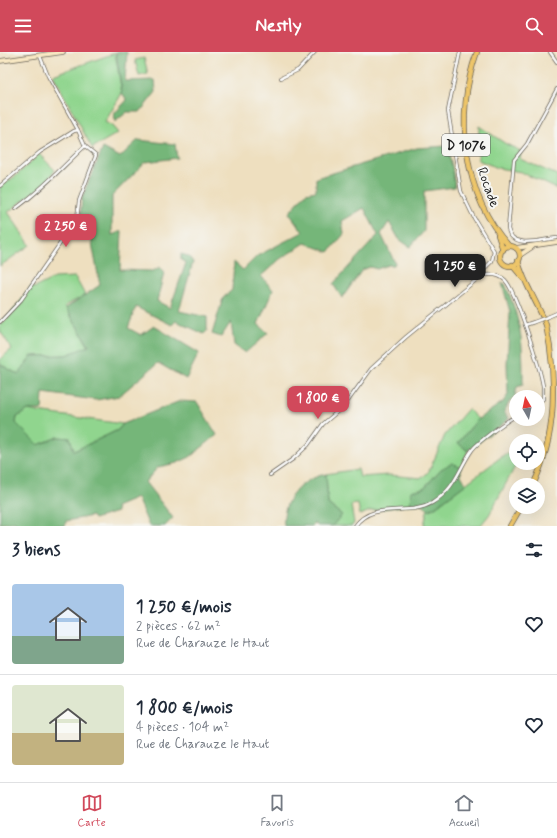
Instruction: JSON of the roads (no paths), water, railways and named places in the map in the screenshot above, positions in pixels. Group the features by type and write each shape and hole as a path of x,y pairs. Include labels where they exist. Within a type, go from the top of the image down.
{"main road":[{"name":"Rocade","path":"476,52 465,101 466,147 478,194 498,234 502,250"},
{"name":"Rocade","path":"498,234 509,246"},
{"path":"509,246 516,248 520,255 518,261 512,265 506,265 502,261 500,255 502,250 509,246"},
{"path":"518,261 546,326 553,353 556,378 556,405 553,429 546,454 536,478"},
{"path":"512,265 526,282"},
{"path":"510,526 517,514"}],"street":[{"path":"0,60 63,52"},
{"path":"281,78 298,70 315,52"},
{"path":"270,475 293,459 308,445 324,424 345,405 371,369 481,276 483,270 492,261 494,251 474,218 461,191 448,111 460,52"},
{"path":"550,52 557,62"},
{"path":"0,322 21,300 77,219 79,201 96,155 86,146 48,76 39,56"},
{"path":"557,90 527,144 514,160 508,229 512,237 522,242 557,238"},
{"path":"0,186 40,152 78,130"},
{"path":"16,209 42,190 63,166 86,146"},
{"path":"516,248 557,242"},
{"path":"520,255 536,245"},
{"path":"481,276 494,275 505,280 510,287 525,325 543,390"},
{"path":"525,325 557,313"},
{"path":"355,526 364,516 369,513 408,509 431,503 453,485 473,448 509,421"}]}
